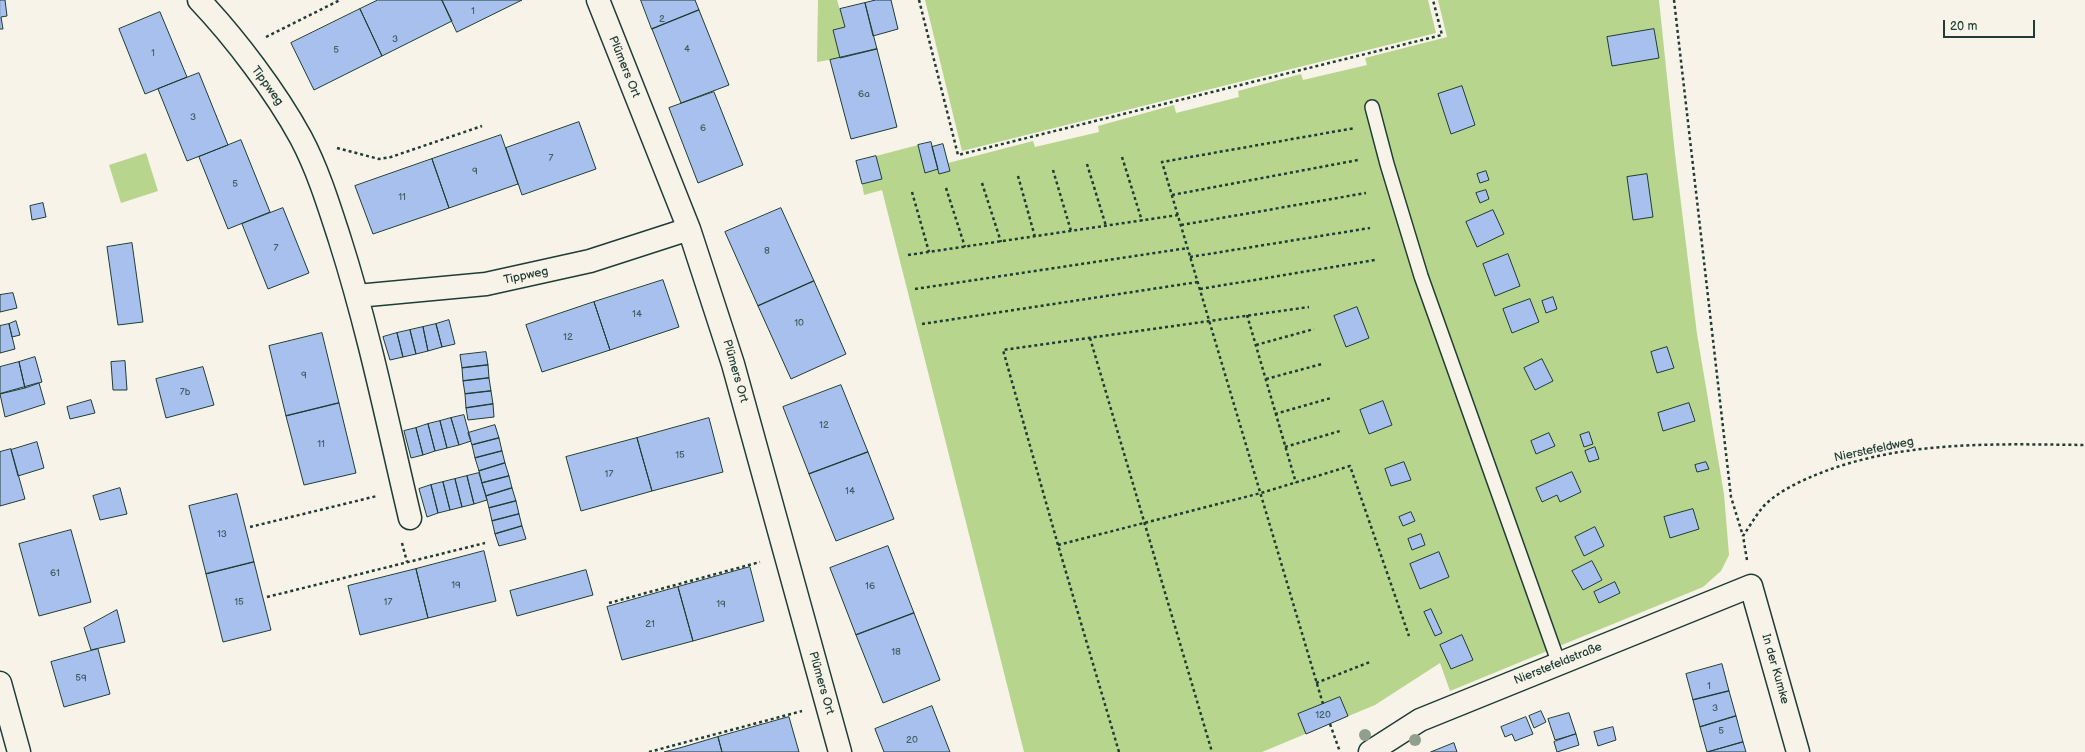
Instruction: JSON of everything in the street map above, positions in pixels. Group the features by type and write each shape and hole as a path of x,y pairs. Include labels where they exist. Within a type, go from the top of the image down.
{"street":[{"name":"Tippweg","path":"199,0 217,19 272,91 301,139 326,197 357,296 410,518"},
{"name":"Plümers Ort","path":"598,0 689,229 734,364 840,752"},
{"name":"Tippweg","path":"357,296 486,284 590,261 689,229"},
{"name":"Nierstefeldstraße","path":"1370,752 1420,720 1751,586"},
{"name":"In der Kumke","path":"1751,586 1798,752"},
{"path":"0,683 19,752"}],"lane":[{"path":"1372,107 1387,164 1421,276 1559,664"}],"path":[{"path":"240,50 340,0"},
{"path":"919,0 958,155 1442,35 1433,0"},
{"path":"1674,0 1731,497 1743,536 1751,586"},
{"path":"301,139 379,159 482,126"},
{"path":"1322,704 1261,493 1162,162 1355,128"},
{"path":"1122,157 1142,221"},
{"path":"1172,195 1358,160"},
{"path":"1087,164 1106,226"},
{"path":"1053,170 1071,231"},
{"path":"1018,176 1035,236"},
{"path":"982,183 1001,242"},
{"path":"946,188 964,247"},
{"path":"912,192 929,252"},
{"path":"1181,225 1366,194"},
{"path":"908,256 1178,215"},
{"path":"1190,257 1370,228"},
{"path":"915,289 1188,248"},
{"path":"1200,289 1375,260"},
{"path":"922,324 1198,282"},
{"path":"1119,752 1058,545 1003,350 1309,307"},
{"path":"1247,315 1296,483"},
{"path":"1256,345 1314,329"},
{"path":"1090,338 1212,752"},
{"path":"1266,379 1322,364"},
{"path":"1275,414 1331,398"},
{"path":"1285,447 1340,431"},
{"name":"Nierstefeldweg","path":"1743,536 1762,507 1794,484 1842,464 1895,452 1943,446 2085,445"},
{"path":"1058,545 1261,493 1350,466 1409,636"},
{"path":"250,527 403,490"},
{"path":"267,596 485,543"},
{"path":"609,603 763,562"},
{"path":"1316,683 1370,662"},
{"path":"649,752 804,710"},
{"path":"1330,724 1340,752"}],"green space":[{"path":"818,0 837,0 845,27 833,30 840,58 817,62"},
{"path":"925,0 1428,0 1436,33 962,151"},
{"path":"1438,0 1659,0 1675,154 1697,334 1724,494 1729,555 1721,571 1703,587 1450,691 1440,663 1375,705 1262,752 1024,752 882,190 864,195 862,184 882,179 876,156 918,145 925,172 938,169 939,174 950,171 948,163 1033,141 1035,147 1099,132 1098,126 1174,105 1176,113 1239,97 1238,91 1301,74 1303,80 1367,65 1365,58 1447,37"},
{"path":"146,153 158,191 121,203 109,165"}],"building":[{"path":"0,0 5,0 7,16 1,17 3,29 0,29"},
{"path":"378,0 442,0 452,21 382,56 360,9"},
{"path":"442,0 522,0 457,32"},
{"path":"641,0 695,0 699,10 652,29"},
{"path":"876,0 891,0 898,29 873,36 865,3"},
{"path":"865,3 877,49 840,58 833,30 845,27 840,9"},
{"path":"360,9 382,56 314,90 291,43"},
{"path":"699,10 729,85 681,103 652,29"},
{"path":"160,12 187,77 145,94 119,29"},
{"path":"1654,29 1659,58 1612,66 1607,37"},
{"path":"877,49 897,127 851,139 830,60"},
{"path":"199,73 228,145 187,161 158,89"},
{"path":"1462,86 1475,125 1451,134 1438,94"},
{"path":"714,92 743,165 698,183 669,108"},
{"path":"579,122 596,169 522,195 506,148"},
{"path":"501,135 518,184 449,208 432,159"},
{"path":"241,140 270,212 228,229 199,157"},
{"path":"931,142 938,169 925,173 918,145"},
{"path":"943,144 950,171 939,174 932,147"},
{"path":"876,156 882,179 862,184 856,161"},
{"path":"432,159 449,208 373,234 355,186"},
{"path":"1486,171 1489,180 1480,183 1477,174"},
{"path":"1647,174 1653,217 1633,220 1627,177"},
{"path":"1486,190 1489,199 1480,203 1476,193"},
{"path":"43,203 46,217 32,220 30,206"},
{"path":"283,208 309,273 268,289 242,224"},
{"path":"781,208 814,281 758,306 725,232"},
{"path":"1493,210 1504,234 1477,247 1466,222"},
{"path":"132,243 143,322 118,325 107,247"},
{"path":"1508,254 1520,286 1495,296 1483,264"},
{"path":"663,280 679,327 610,350 594,302"},
{"path":"814,281 846,354 791,379 758,306"},
{"path":"13,293 17,308 0,312 0,295"},
{"path":"1553,297 1557,309 1546,313 1542,301"},
{"path":"1530,299 1539,322 1512,333 1503,309"},
{"path":"594,302 610,350 542,372 526,325"},
{"path":"1357,307 1369,338 1346,347 1334,316"},
{"path":"449,320 455,344 442,347 436,324"},
{"path":"16,321 20,335 12,337 9,324"},
{"path":"9,324 15,349 0,353 0,326"},
{"path":"436,324 442,347 428,351 423,327"},
{"path":"423,327 428,351 416,354 410,330"},
{"path":"410,330 416,354 403,357 397,333"},
{"path":"322,333 339,403 286,416 269,346"},
{"path":"397,333 403,357 390,360 383,337"},
{"path":"1667,347 1674,368 1657,373 1651,352"},
{"path":"486,352 488,365 462,368 460,355"},
{"path":"35,357 42,382 25,388 19,362"},
{"path":"1542,359 1553,381 1535,390 1524,368"},
{"path":"125,361 127,390 113,390 111,362"},
{"path":"19,362 25,388 0,394 0,367"},
{"path":"488,365 489,378 463,381 462,368"},
{"path":"203,367 214,405 166,418 156,379"},
{"path":"489,378 491,391 465,394 463,381"},
{"path":"39,383 45,404 5,417 0,394"},
{"path":"841,385 868,452 809,474 783,407"},
{"path":"491,391 493,404 466,408 465,394"},
{"path":"91,400 95,413 70,419 67,407"},
{"path":"1383,401 1392,425 1369,434 1360,410"},
{"path":"339,403 356,473 304,485 286,416"},
{"path":"1689,403 1695,421 1663,431 1658,413"},
{"path":"493,404 494,417 468,420 466,408"},
{"path":"464,415 471,441 459,445 451,418"},
{"path":"451,418 459,445 447,448 440,421"},
{"path":"709,418 723,472 652,491 637,438"},
{"path":"440,421 447,448 435,451 428,424"},
{"path":"428,424 435,451 423,455 416,428"},
{"path":"495,425 499,438 472,445 468,433"},
{"path":"416,428 423,455 411,458 404,431"},
{"path":"1589,432 1593,444 1584,447 1580,435"},
{"path":"1549,433 1555,446 1536,454 1531,441"},
{"path":"499,438 502,451 475,458 472,445"},
{"path":"637,438 652,491 581,511 566,457"},
{"path":"37,442 44,468 18,476 11,450"},
{"path":"1595,447 1599,459 1589,462 1585,451"},
{"path":"11,449 25,499 0,506 0,452"},
{"path":"502,451 505,463 479,471 475,458"},
{"path":"868,452 894,519 836,541 809,474"},
{"path":"1404,462 1411,480 1391,486 1385,469"},
{"path":"1706,462 1709,469 1697,472 1695,465"},
{"path":"505,463 509,476 482,483 479,471"},
{"path":"1572,472 1581,492 1560,502 1557,495 1542,502 1536,488"},
{"path":"479,473 487,500 474,504 467,476"},
{"path":"467,476 474,504 462,507 455,479"},
{"path":"509,476 512,488 486,496 482,483"},
{"path":"455,479 462,507 450,510 443,482"},
{"path":"443,482 450,510 438,513 431,485"},
{"path":"431,485 438,513 427,517 419,489"},
{"path":"120,488 127,514 100,520 93,496"},
{"path":"512,488 516,501 489,508 486,496"},
{"path":"237,494 254,562 206,574 189,506"},
{"path":"516,501 519,514 492,521 489,508"},
{"path":"1693,509 1699,529 1670,538 1664,517"},
{"path":"1411,512 1415,521 1403,526 1399,517"},
{"path":"519,514 522,526 495,534 492,521"},
{"path":"522,526 526,539 499,546 495,534"},
{"path":"1595,527 1604,546 1584,556 1575,537"},
{"path":"71,530 91,602 39,616 19,544"},
{"path":"1421,534 1425,545 1412,550 1408,539"},
{"path":"888,546 914,613 856,635 830,568"},
{"path":"484,551 496,601 428,618 416,569"},
{"path":"1439,552 1449,577 1420,589 1410,564"},
{"path":"1592,561 1602,580 1583,590 1572,571"},
{"path":"254,562 271,630 223,642 206,574"},
{"path":"750,567 764,621 693,641 678,587"},
{"path":"416,569 428,618 360,635 348,586"},
{"path":"586,570 593,595 517,616 510,591"},
{"path":"1615,582 1620,593 1599,603 1594,592"},
{"path":"678,587 693,641 622,660 607,607"},
{"path":"1431,609 1442,633 1435,636 1424,612"},
{"path":"117,610 125,642 91,650 84,628"},
{"path":"914,613 940,680 883,703 856,635"},
{"path":"1462,635 1473,660 1451,669 1440,645"},
{"path":"98,649 110,694 64,707 51,662"},
{"path":"1722,664 1729,691 1693,700 1686,674"},
{"path":"1729,691 1736,716 1700,727 1693,700"},
{"path":"1340,697 1348,716 1306,734 1298,714"},
{"path":"932,706 950,752 884,752 875,729"},
{"path":"1541,711 1546,722 1534,728 1529,716"},
{"path":"1569,713 1576,734 1555,740 1548,719"},
{"path":"1736,716 1743,742 1707,752 1700,727"},
{"path":"789,717 799,752 722,752 718,737"},
{"path":"1526,717 1533,734 1515,741 1512,734 1505,737 1501,727"},
{"path":"1613,727 1616,740 1598,746 1594,732"},
{"path":"1576,734 1579,745 1557,752 1554,742"},
{"path":"718,737 722,752 664,752 683,747"},
{"path":"1743,742 1746,752 1708,752"},
{"path":"1454,743 1457,752 1431,752"}]}
